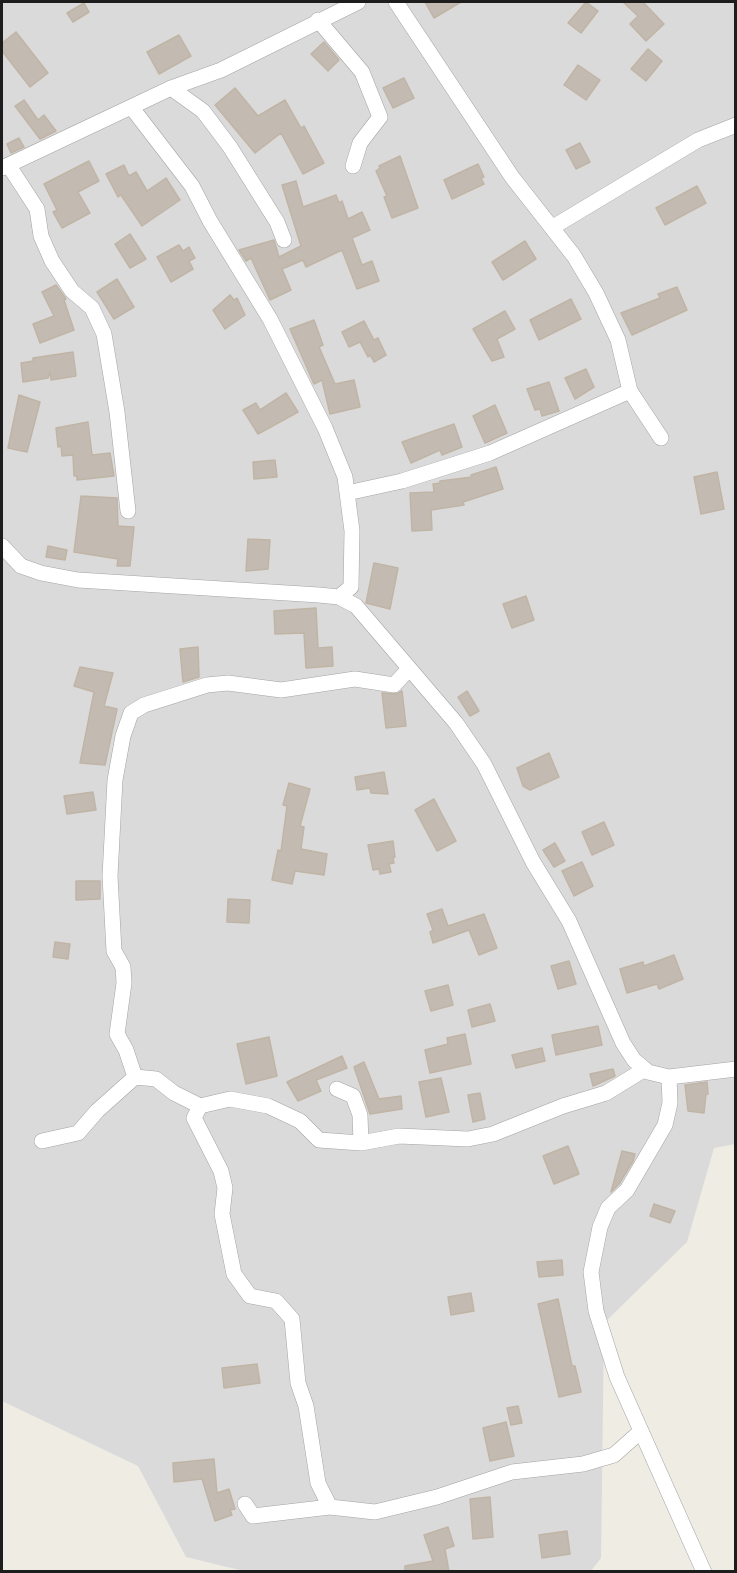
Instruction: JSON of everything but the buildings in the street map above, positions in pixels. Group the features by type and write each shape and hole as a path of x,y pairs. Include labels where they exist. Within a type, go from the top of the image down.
{"street":[{"path":"128,511 117,412 104,334 92,308 72,291 51,261 41,236 37,209 5,167 171,88 221,70 358,2"},
{"path":"396,2 512,177 533,206 553,227 596,293 618,340 630,391 661,438"},
{"path":"318,20 362,72 380,117 360,143 353,166"},
{"path":"171,88 203,111 230,147 277,222 284,240"},
{"path":"132,108 192,186 210,221 270,319 325,428 345,477 352,531 351,587 339,597"},
{"path":"553,227 698,140 735,125"},
{"path":"347,493 402,482 490,453 630,391"},
{"path":"2,546 21,566 41,573 78,580 339,597 356,606 456,723 484,764 533,862 568,921 623,1043 634,1060 658,1076 669,1077 735,1069"},
{"path":"135,1077 126,1050 117,1034 124,983 123,967 114,951 112,940 110,876 115,780 123,736 130,713 144,705 207,685 228,683 281,690 355,679 394,684 409,669"},
{"path":"42,1141 78,1134 97,1111 135,1077 156,1079 174,1093 200,1106 230,1099 268,1106 300,1121 319,1140 361,1143 383,1137 468,1139 493,1134 564,1106 606,1093 645,1069"},
{"path":"669,1077 670,1103 665,1125 627,1190 608,1208 600,1227 591,1272 596,1311 617,1377 704,1572"},
{"path":"337,1089 353,1096 360,1114 361,1143"},
{"path":"200,1106 194,1118 221,1171 225,1188 222,1214 234,1274 250,1296 276,1301 292,1319 298,1383 306,1406 318,1483 330,1507"},
{"path":"245,1504 253,1516 330,1507 375,1512 437,1497 512,1472 583,1464 614,1455 641,1431"}],"shaded area":[{"path":"2,2 735,2 735,1144 714,1148 687,1242 604,1323 601,1558 591,1571 248,1572 186,1557 138,1466 2,1401"}]}
